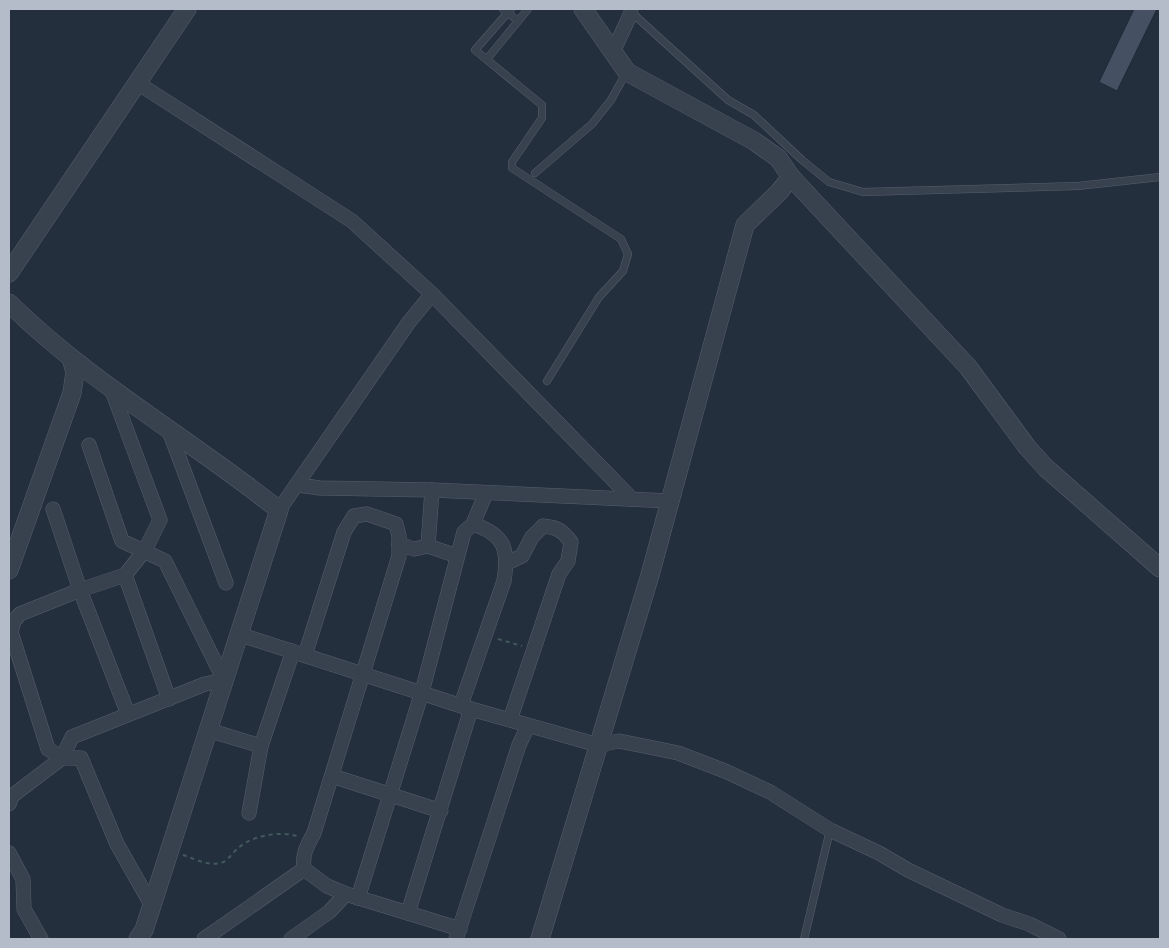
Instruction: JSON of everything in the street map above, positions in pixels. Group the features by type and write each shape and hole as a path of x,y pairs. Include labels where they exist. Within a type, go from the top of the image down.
{"street":[{"path":"9,273 187,9"},
{"path":"583,9 627,72 754,141 778,158 791,177 968,367 1027,447 1040,461 1160,568"},
{"path":"613,52 630,10"},
{"path":"136,82 336,209 432,294 632,499"},
{"path":"540,939 650,575 745,225 779,192 791,177"},
{"path":"138,939 152,906 279,510 298,485 328,437 408,322 432,294"},
{"path":"9,303 72,361 232,473 279,510"},
{"path":"9,570 72,393 74,372 72,361"},
{"path":"111,388 160,520 145,550 125,575 80,590 20,614 14,621 11,632 48,749 62,758 81,758 117,844 152,906"},
{"path":"168,428 226,584"},
{"path":"89,445 122,540 165,560 224,680"},
{"path":"298,485 320,488 432,490 670,501"},
{"path":"428,546 432,490"},
{"path":"291,939 352,896 390,795 422,692 464,532 473,524 486,493"},
{"path":"54,509 80,590 128,714"},
{"path":"249,813 261,746 299,653 344,532 354,516 367,514 396,524 399,556 332,776 310,840 304,851 304,869"},
{"path":"408,913 441,811 466,707 486,635 504,581 507,563 504,547 494,532 473,524"},
{"path":"507,563 522,556 532,537 543,526 554,527 564,533 571,542 568,561 559,574 510,720"},
{"path":"399,544 414,549 428,546 457,556"},
{"path":"125,575 169,699"},
{"path":"238,634 466,707 598,745 620,741 678,753 770,792 830,830 879,853 908,870 1059,939"},
{"path":"9,804 12,796 62,758 72,737 205,684 224,680"},
{"path":"304,869 328,886 352,896 408,913 458,934 519,746 528,726"},
{"path":"208,730 261,746"},
{"path":"332,776 441,811"},
{"path":"9,852 23,879 24,909 41,939"},
{"path":"204,939 304,869"}],"lane":[{"path":"487,59 528,9"},
{"path":"518,21 507,10 475,50 540,102 543,110 542,118 512,162 512,168 621,239 628,254 624,271 599,297 548,381"},
{"path":"630,10 728,100 754,115 802,160 829,182 864,192 1078,186 1160,177"},
{"path":"535,173 592,124 611,100 627,72"},
{"path":"804,939 830,830"}],"path":[{"path":"486,635 534,650"},
{"path":"169,850 209,864 223,863 240,846 267,835 287,833 310,840"}],"building":[{"path":"1134,9 1157,9 1117,91 1099,82"}]}
